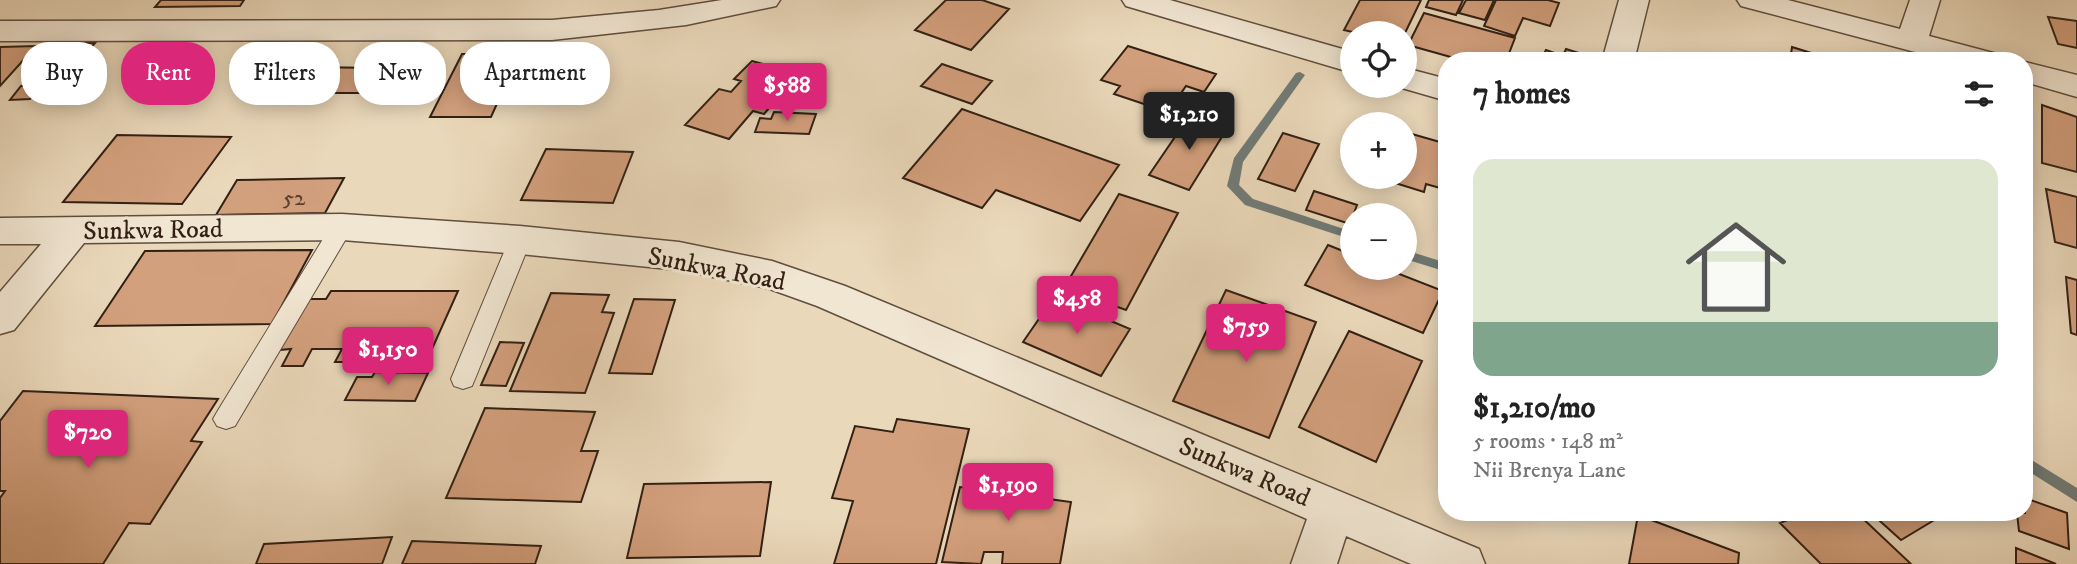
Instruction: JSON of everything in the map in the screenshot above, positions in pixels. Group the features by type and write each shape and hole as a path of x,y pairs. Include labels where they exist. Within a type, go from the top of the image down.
{"street":[{"path":"91,31 118,0"},
{"path":"0,30 551,30 632,23 765,0"},
{"path":"1138,0 1340,60"},
{"path":"1620,52 1634,0"},
{"path":"1752,0 1953,52"},
{"path":"1912,41 1925,0"},
{"path":"2033,74 2077,86"},
{"path":"1417,81 1438,87"},
{"name":"Sunkwa Road","path":"0,231 342,227 520,240 679,256 772,275 831,296 1462,564"},
{"path":"0,318 75,230"},
{"path":"1314,564 1333,508"}],"lane":[{"path":"226,419 342,227"},
{"path":"463,379 520,240"}],"building":[{"path":"161,0 244,0 240,6 155,7"},
{"path":"946,0 982,0 1009,9 971,50 915,30"},
{"path":"1360,0 1421,0 1411,21 1349,21"},
{"path":"1429,0 1463,0 1456,15 1426,7"},
{"path":"1466,0 1494,0 1485,20 1459,13"},
{"path":"1496,0 1548,0 1559,3 1550,26 1523,18 1515,36 1484,26"},
{"path":"1424,13 1515,38 1510,52 1438,53 1417,48 1417,27"},
{"path":"2048,17 2077,21 2077,48 2058,44"},
{"path":"21,46 21,63 0,86 0,47"},
{"path":"1128,46 1216,74 1204,92 1186,86 1168,112 1114,94 1120,86 1101,80"},
{"path":"1792,47 1808,52 1791,52"},
{"path":"460,58 460,105 496,105 491,117 430,117 436,105 446,105 446,86"},
{"path":"752,61 798,74 764,114 753,111 729,139 685,125 719,89 731,92 741,81 734,79"},
{"path":"942,64 992,81 972,104 921,86"},
{"path":"340,67 354,68 354,93 340,93"},
{"path":"21,86 21,99 10,100"},
{"path":"2042,105 2077,117 2077,172 2042,163"},
{"path":"962,109 1119,165 1080,221 996,190 982,208 903,178"},
{"path":"774,112 816,114 809,134 755,132 760,118 771,119"},
{"path":"1190,115 1228,127 1189,190 1149,175"},
{"path":"1283,133 1319,144 1295,191 1258,179"},
{"path":"117,135 231,137 182,204 63,202"},
{"path":"1417,135 1438,141 1438,187 1426,184 1424,192 1414,189 1417,189"},
{"path":"546,149 633,152 613,203 521,200"},
{"path":"344,178 325,213 216,215 237,180"},
{"path":"2046,189 2077,197 2077,248 2055,242"},
{"path":"1314,191 1351,203 1340,203 1340,221 1306,210"},
{"path":"1119,194 1178,213 1126,310 1064,288"},
{"path":"1328,245 1340,250 1340,280 1415,280 1438,289 1438,302 1423,333 1305,285"},
{"path":"312,250 272,324 95,326 145,251"},
{"path":"2066,277 2077,280 2077,335 2071,333"},
{"path":"1226,290 1316,322 1269,438 1173,401"},
{"path":"331,291 458,291 432,349 392,349 386,362 335,362 342,349 312,349 303,366 282,366 291,349 279,350 306,299 326,299"},
{"path":"551,293 609,295 602,312 614,313 585,393 510,391"},
{"path":"1054,297 1130,329 1101,376 1023,342"},
{"path":"634,299 675,300 652,374 609,373"},
{"path":"1349,331 1422,361 1376,462 1299,427"},
{"path":"500,342 524,343 506,386 481,385"},
{"path":"375,372 428,373 415,401 345,400 357,377 372,377"},
{"path":"23,391 218,399 191,441 202,442 150,524 129,523 103,564 0,564 0,498 5,491 0,491 0,421"},
{"path":"485,408 595,412 581,451 598,451 581,502 446,498"},
{"path":"897,419 969,429 936,564 834,564 853,501 832,498 855,426 893,432"},
{"path":"1008,471 1041,479 1049,499 1071,502 1060,564 1002,564 1003,552 984,552 981,564 942,562 960,487 991,491 992,479"},
{"path":"771,482 760,556 627,558 644,484"},
{"path":"2033,501 2067,513 2069,549 2019,531 2018,521 2033,521"},
{"path":"1637,521 1654,521 1739,553 1738,564 1629,564"},
{"path":"1865,521 1911,564 1821,564 1780,523"},
{"path":"1880,521 1933,521 1901,540"},
{"path":"392,537 382,564 256,564 264,544"},
{"path":"412,541 541,546 535,564 402,564"},
{"path":"2016,548 2056,564 2016,564"}],"waterway":[{"path":"1300,75 1238,161 1233,186 1249,202 1340,232"},
{"path":"1417,258 1438,265"},
{"path":"2033,467 2077,496"}]}
